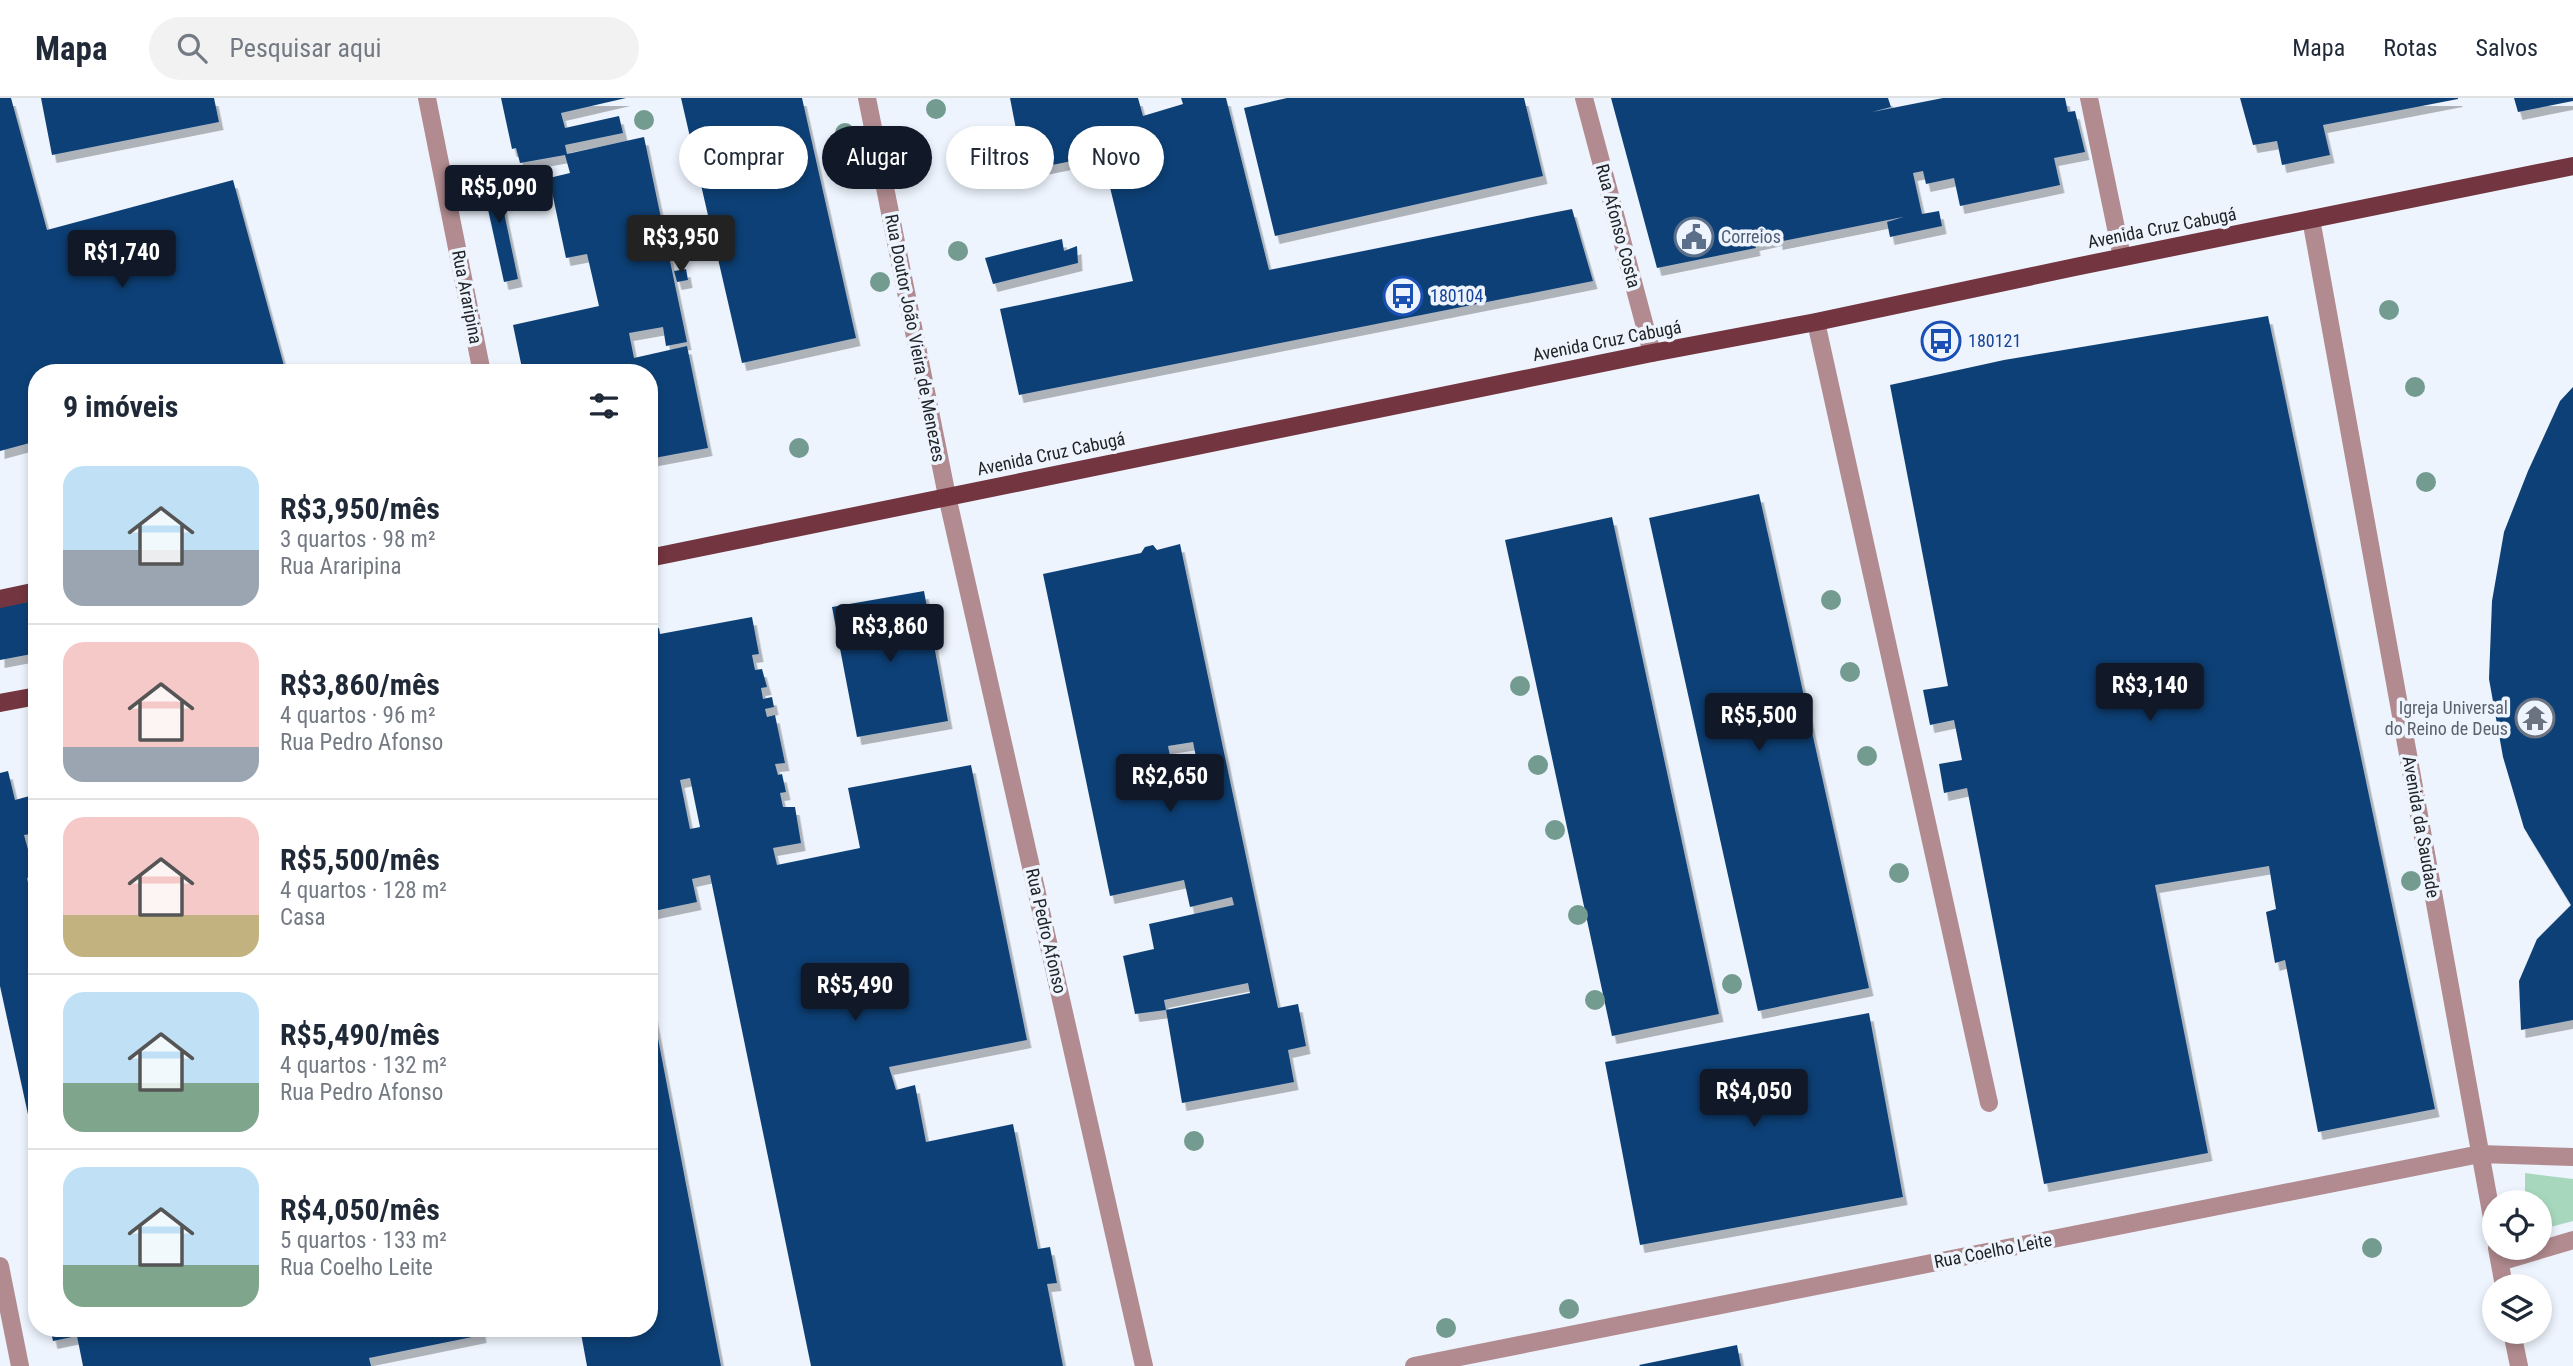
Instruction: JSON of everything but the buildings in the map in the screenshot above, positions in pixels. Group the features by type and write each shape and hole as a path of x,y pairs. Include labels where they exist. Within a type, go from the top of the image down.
{"main road":[{"name":"Avenida Cruz Cabugá","path":"658,556 1651,353 1816,323 2122,257 2573,166"},
{"path":"0,599 28,593"},
{"path":"0,703 28,698"}],"street":[{"name":"Rua Araripina","path":"427,98 480,364"},
{"name":"Rua Doutor João Vieira de Menezes","path":"867,98 947,496"},
{"name":"Rua Afonso Costa","path":"1584,98 1651,353"},
{"path":"2089,98 2122,257"},
{"name":"Avenida da Saudade","path":"2311,219 2487,1190"},
{"path":"1816,323 1989,1103"},
{"name":"Rua Pedro Afonso","path":"947,496 1144,1366"},
{"name":"Rua Coelho Leite","path":"1414,1366 2480,1154 2573,1157"},
{"path":"2552,1244 2573,1240"},
{"path":"0,1266 20,1366"},
{"path":"2514,1344 2519,1366"}],"green space":[{"path":"2525,1173 2573,1179 2573,1221 2552,1227 2552,1190 2525,1190"}],"place":[{"name":"Correios","path":"1694,237"},
{"name":"180104","path":"1403,296"},
{"name":"180121","path":"1941,341"},
{"name":"Igreja Universal do Reino de Deus","path":"2535,718"}]}
